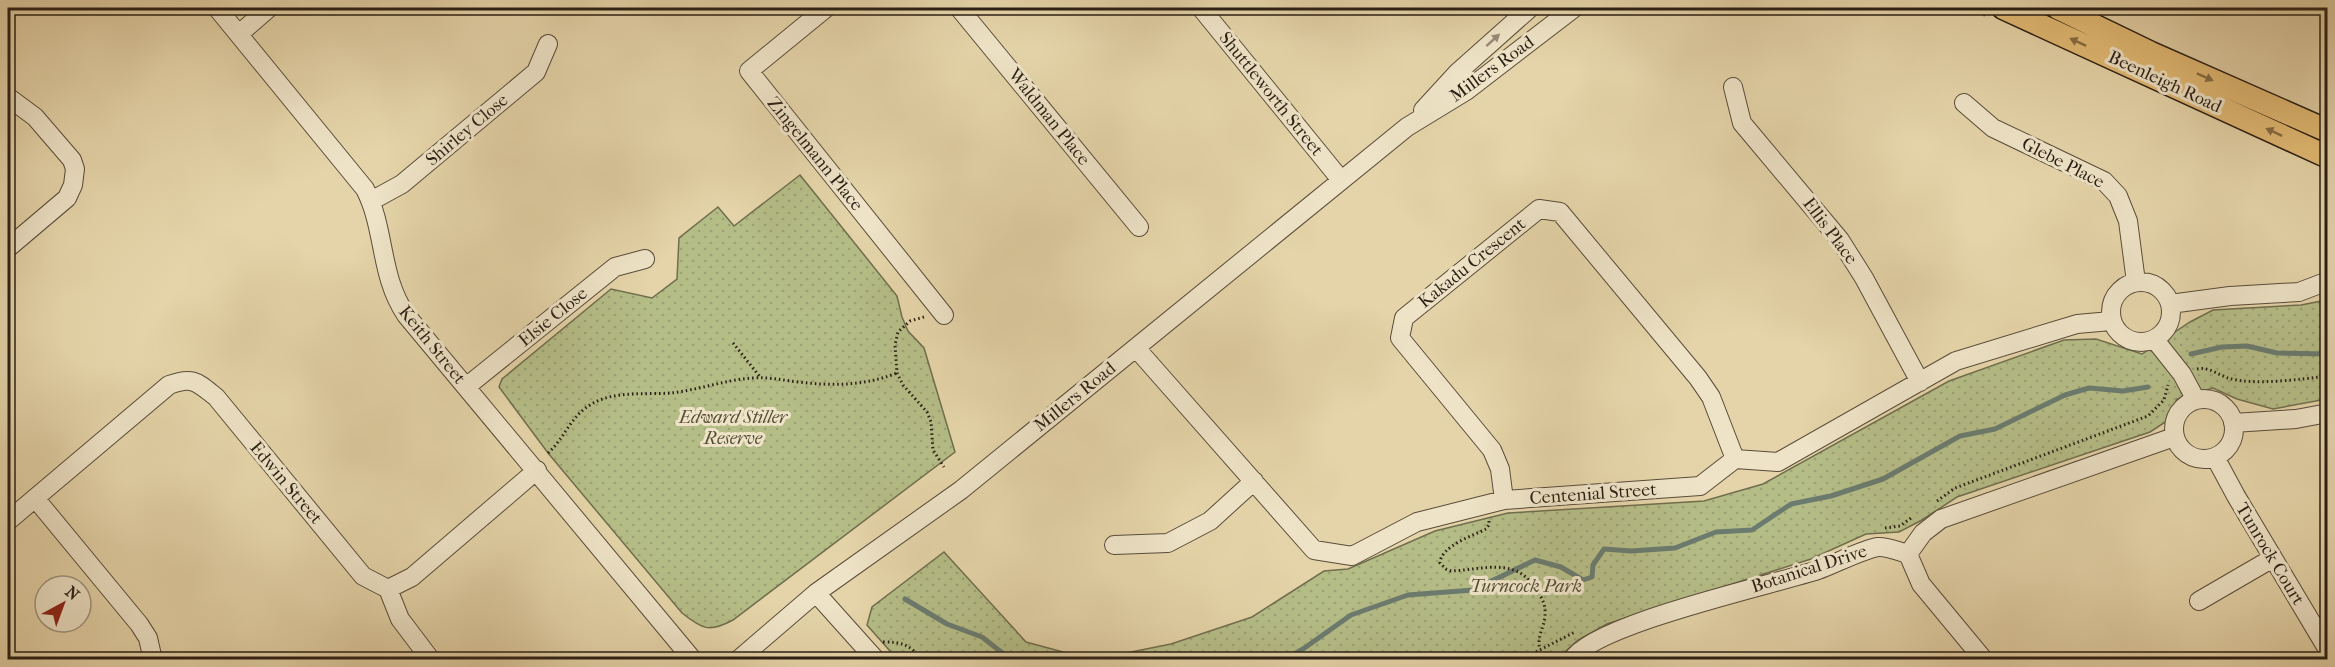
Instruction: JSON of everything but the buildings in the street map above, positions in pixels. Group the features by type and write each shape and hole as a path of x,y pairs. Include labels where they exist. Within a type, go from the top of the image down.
{"main road":[{"name":"Beenleigh Road","path":"2003,8 2328,157"},
{"name":"Beenleigh Road","path":"2058,8 2151,53 2328,131"}],"street":[{"name":"Keith Street","path":"217,8 365,189 371,201 395,298 693,660"},
{"path":"239,34 269,8"},
{"name":"Zingelmann Place","path":"826,8 749,71 944,315"},
{"name":"Waldman Place","path":"959,8 1139,227"},
{"name":"Shuttleworth Street","path":"1201,8 1341,180"},
{"name":"Millers Road","path":"1407,127 1457,73 1530,8"},
{"name":"Millers Road","path":"738,660 816,593 961,490 1407,127 1466,91 1574,8"},
{"name":"Shirley Close","path":"371,201 390,193 402,184 536,72 548,44"},
{"name":"Ellis Place","path":"1733,87 1742,123 1840,240 1864,278 1920,382"},
{"path":"8,97 35,117 72,160 75,169 73,185 67,198 8,248"},
{"name":"Glebe Place","path":"1964,103 1993,128 2104,181 2118,196 2128,221 2136,282"},
{"name":"Kakadu Crescent","path":"1504,500 1500,469 1492,450 1400,338 1404,318 1539,209 1560,212 1698,378 1711,397 1735,459"},
{"name":"Elsie Close","path":"466,387 615,267 645,258"},
{"path":"2170,304 2230,296 2299,292 2328,280"},
{"path":"2136,282 2156,286 2164,293 2170,304 2169,324 2155,340 2145,343 2133,342 2124,338 2111,321 2110,310 2114,297 2121,289 2136,282"},
{"path":"1735,459 1778,462 1956,362 2077,324 2111,321"},
{"path":"2155,340 2182,374 2196,400"},
{"name":"Centenial Street","path":"1136,348 1314,550 1352,556 1417,522 1504,500 1700,486 1735,459"},
{"name":"Edwin Street","path":"8,521 169,385 183,380 195,381 216,397 363,576 388,588"},
{"path":"2206,399 2221,405 2229,412 2234,423 2231,442 2215,457 2195,458 2186,454 2174,437 2177,415 2184,407 2196,400 2206,399"},
{"path":"2234,423 2296,419 2328,413"},
{"path":"1984,660 1921,584 1908,554 1923,532 1941,519 2174,437"},
{"name":"Tunrock Court","path":"2215,457 2328,650"},
{"path":"431,660 400,619 388,588 412,577 537,470"},
{"path":"1114,544 1168,543 1210,521 1254,482"},
{"path":"35,498 139,624 148,638 153,660"},
{"name":"Botanical Drive","path":"1572,660 1576,653 1607,635 1714,598 1816,570 1878,547 1908,554"},
{"path":"2199,601 2273,558"},
{"path":"816,593 878,651"}],"path":[{"path":"944,315 923,318 903,326 898,332 896,345 897,373 903,385 927,412 931,422 933,450 944,466"},
{"path":"733,343 761,378"},
{"path":"1932,504 1954,488 2148,416 2164,400 2169,384 2182,374 2204,368 2230,379 2275,382 2328,376"},
{"path":"548,453 558,444 577,415 588,405 600,399 618,395 672,393 777,377 794,382 823,385 863,384 897,373"},
{"path":"1485,505 1489,521 1488,527 1448,550 1439,560 1440,563 1451,571 1485,567 1509,569 1519,571 1529,579 1545,608 1544,624 1538,642 1540,650"},
{"path":"1877,529 1900,526 1916,515"},
{"path":"1520,660 1579,629"},
{"path":"878,651 901,642 913,648 922,660"}],"green space":[{"name":"Edward Stiller Reserve","path":"800,175 897,296 908,331 924,348 955,452 733,620 718,627 701,626 682,613 548,453 499,387 502,379 611,289 652,298 677,279 679,238 718,207 734,226"},
{"name":"Turncock Park","path":"2327,300 2327,399 2273,409 2237,399 2213,388 2177,399 2170,419 2150,432 1957,497 1899,532 1866,534 1811,559 1607,624 1578,640 1557,659 1091,660 1171,644 1252,617 1324,571 1348,569 1435,531 1508,513 1704,501 1763,484 1949,381 2064,340 2096,339 2142,354 2190,322 2213,310 2301,305"},
{"path":"944,552 1026,642 1089,659 897,659 867,625 872,607"}],"waterway":[{"path":"2191,354 2222,347 2247,346 2277,353 2328,354"},
{"path":"1283,660 1303,649 1351,615 1408,595 1473,590 1535,560 1561,567 1583,580 1592,577 1593,565 1604,549 1631,551 1675,548 1716,532 1752,530 1791,504 1831,496 1883,479 1960,436 1995,429 2065,395 2089,388 2123,391 2148,387"},
{"path":"905,599 947,624 982,637 1005,655 1006,660"}]}
